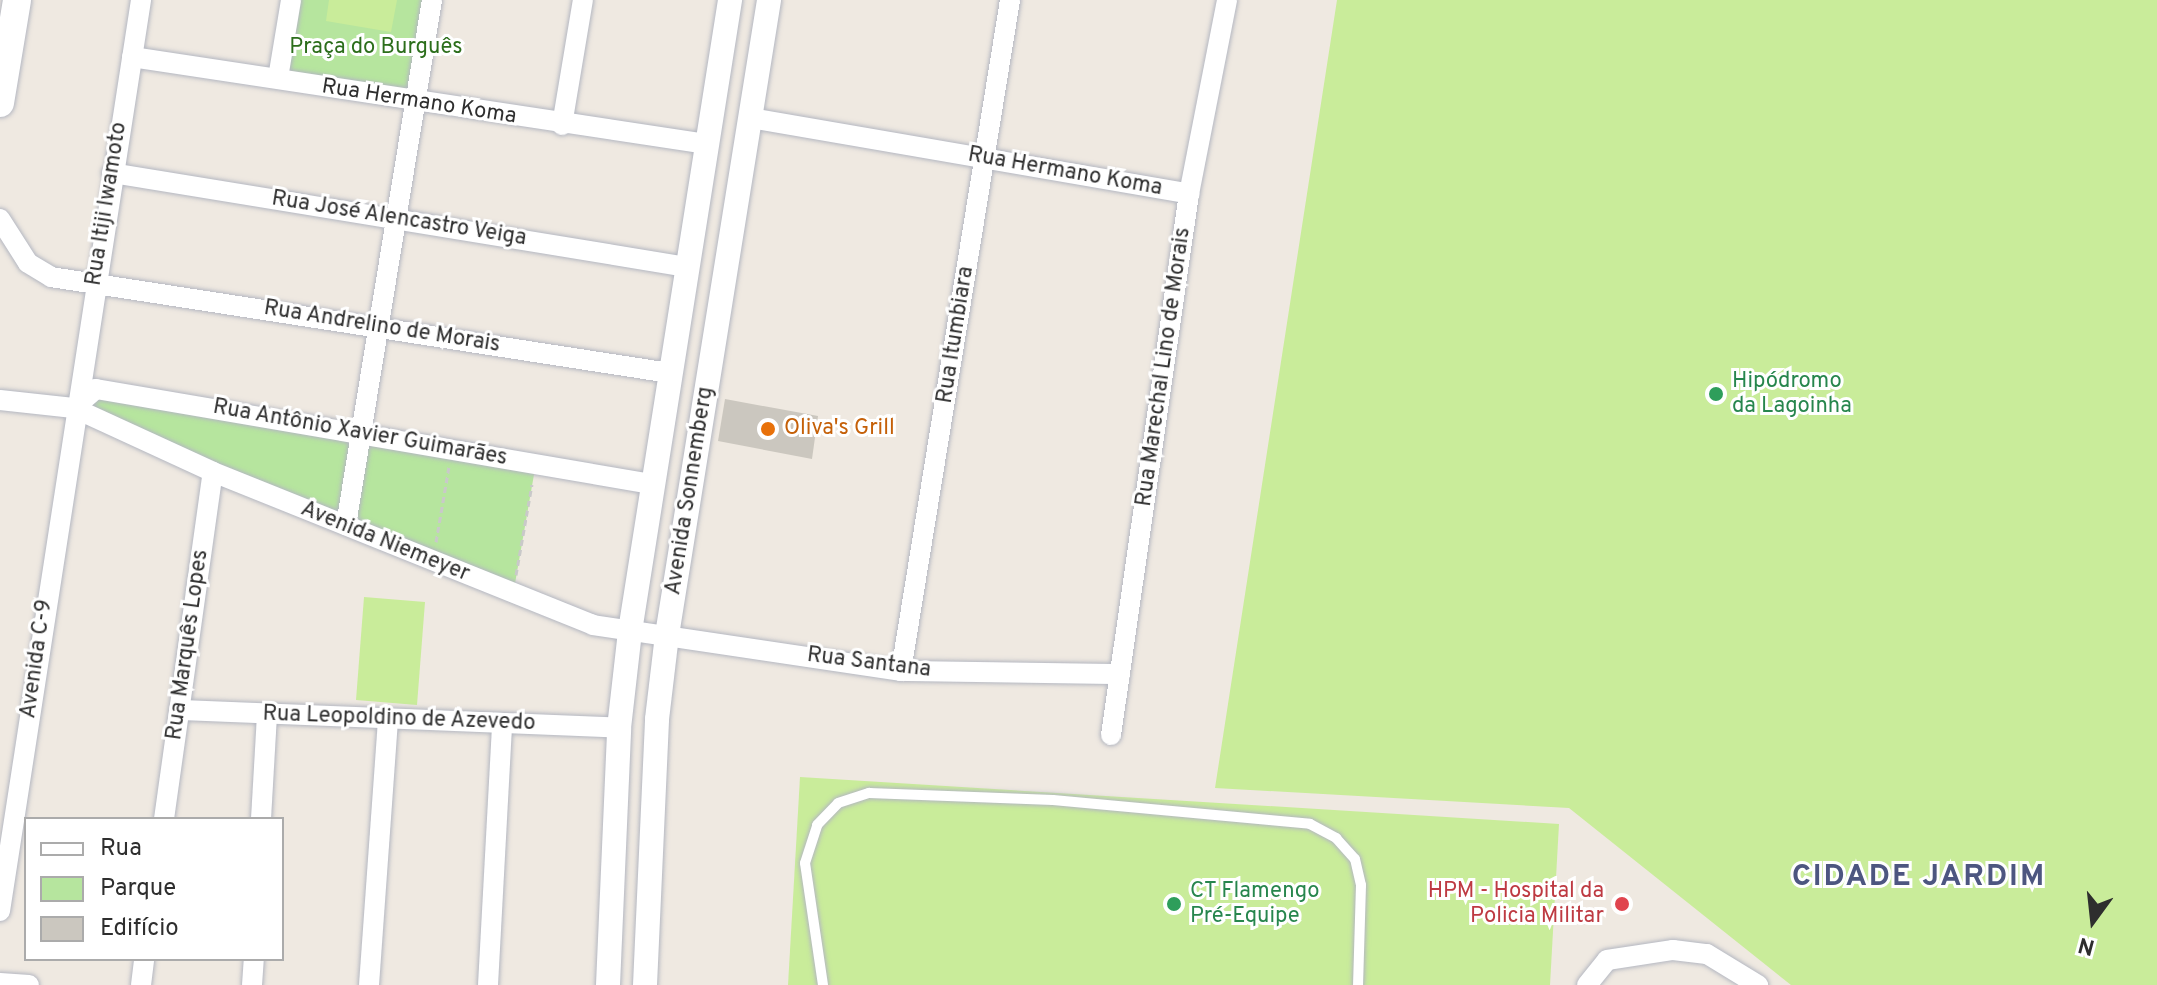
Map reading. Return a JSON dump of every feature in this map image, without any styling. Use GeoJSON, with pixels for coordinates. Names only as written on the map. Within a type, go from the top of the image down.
{"type":"FeatureCollection","features":[{"type":"Feature","properties":{"kind":"main road"},"geometry":{"type":"LineString","coordinates":[[0,103],[17,0]]}},
{"type":"Feature","properties":{"kind":"street","name":"Rua Itiji Iwamoto"},"geometry":{"type":"LineString","coordinates":[[74,408],[141,0]]}},
{"type":"Feature","properties":{"kind":"street"},"geometry":{"type":"LineString","coordinates":[[278,78],[291,0]]}},
{"type":"Feature","properties":{"kind":"street"},"geometry":{"type":"LineString","coordinates":[[346,525],[432,0]]}},
{"type":"Feature","properties":{"kind":"street"},"geometry":{"type":"LineString","coordinates":[[562,125],[583,0]]}},
{"type":"Feature","properties":{"kind":"street","name":"Avenida Sonnemberg"},"geometry":{"type":"LineString","coordinates":[[608,985],[619,728],[630,631],[730,0]]}},
{"type":"Feature","properties":{"kind":"street","name":"Avenida Sonnemberg"},"geometry":{"type":"LineString","coordinates":[[645,985],[657,719],[667,635],[769,0]]}},
{"type":"Feature","properties":{"kind":"street","name":"Rua Itumbiara"},"geometry":{"type":"LineString","coordinates":[[901,671],[1010,0]]}},
{"type":"Feature","properties":{"kind":"street","name":"Rua Marechal Lino de Morais"},"geometry":{"type":"LineString","coordinates":[[1111,735],[1189,194],[1227,0]]}},
{"type":"Feature","properties":{"kind":"street","name":"Rua Hermano Koma"},"geometry":{"type":"LineString","coordinates":[[132,57],[278,78],[415,103],[707,144]]}},
{"type":"Feature","properties":{"kind":"street","name":"Rua Hermano Koma"},"geometry":{"type":"LineString","coordinates":[[751,118],[1189,194]]}},
{"type":"Feature","properties":{"kind":"street","name":"Rua José Alencastro Veiga"},"geometry":{"type":"LineString","coordinates":[[112,173],[687,267]]}},
{"type":"Feature","properties":{"kind":"street","name":"Rua Andrelino de Morais"},"geometry":{"type":"LineString","coordinates":[[0,219],[28,263],[51,277],[670,373]]}},
{"type":"Feature","properties":{"kind":"street","name":"Rua Antônio Xavier Guimarães"},"geometry":{"type":"LineString","coordinates":[[74,408],[96,389],[652,484]]}},
{"type":"Feature","properties":{"kind":"street"},"geometry":{"type":"LineString","coordinates":[[0,400],[74,408]]}},
{"type":"Feature","properties":{"kind":"street","name":"Avenida Niemeyer"},"geometry":{"type":"LineString","coordinates":[[74,408],[108,427],[213,472],[513,595],[593,625],[667,635]]}},
{"type":"Feature","properties":{"kind":"street","name":"Avenida C-9"},"geometry":{"type":"LineString","coordinates":[[0,911],[74,408]]}},
{"type":"Feature","properties":{"kind":"street","name":"Rua Marquês Lopes"},"geometry":{"type":"LineString","coordinates":[[164,817],[213,472]]}},
{"type":"Feature","properties":{"kind":"street","name":"Rua Santana"},"geometry":{"type":"LineString","coordinates":[[667,635],[901,671],[1120,674]]}},
{"type":"Feature","properties":{"kind":"street","name":"Rua Leopoldino de Azevedo"},"geometry":{"type":"LineString","coordinates":[[179,710],[619,728]]}},
{"type":"Feature","properties":{"kind":"street"},"geometry":{"type":"LineString","coordinates":[[261,817],[267,714]]}},
{"type":"Feature","properties":{"kind":"street"},"geometry":{"type":"LineString","coordinates":[[369,985],[388,719]]}},
{"type":"Feature","properties":{"kind":"street"},"geometry":{"type":"LineString","coordinates":[[488,985],[502,723]]}},
{"type":"Feature","properties":{"kind":"street"},"geometry":{"type":"LineString","coordinates":[[1587,985],[1607,960],[1673,950],[1707,954],[1758,985]]}},
{"type":"Feature","properties":{"kind":"street"},"geometry":{"type":"LineString","coordinates":[[141,985],[144,961]]}},
{"type":"Feature","properties":{"kind":"street"},"geometry":{"type":"LineString","coordinates":[[252,985],[254,961]]}},
{"type":"Feature","properties":{"kind":"street"},"geometry":{"type":"LineString","coordinates":[[0,983],[29,985]]}},
{"type":"Feature","properties":{"kind":"lane"},"geometry":{"type":"LineString","coordinates":[[823,985],[805,863],[817,825],[838,803],[869,793],[1053,800],[1310,824],[1336,838],[1355,859],[1361,885],[1358,985]]}},
{"type":"Feature","properties":{"kind":"path"},"geometry":{"type":"LineString","coordinates":[[432,561],[452,448]]}},
{"type":"Feature","properties":{"kind":"path"},"geometry":{"type":"LineString","coordinates":[[513,595],[536,463]]}},
{"type":"Feature","properties":{"kind":"green space","name":"Praça do Burguês"},"geometry":{"type":"Polygon","coordinates":[[[291,0],[432,0],[415,103],[278,78],[291,0]]]}},
{"type":"Feature","properties":{"kind":"green space"},"geometry":{"type":"Polygon","coordinates":[[[329,0],[397,0],[391,32],[326,21],[329,0]]]}},
{"type":"Feature","properties":{"kind":"green space","name":"Hipódromo da Lagoinha"},"geometry":{"type":"Polygon","coordinates":[[[1337,0],[2157,0],[2157,985],[1791,985],[1569,808],[1215,788],[1337,0]]]}},
{"type":"Feature","properties":{"kind":"green space"},"geometry":{"type":"Polygon","coordinates":[[[96,389],[536,463],[513,595],[74,408],[96,389]]]}},
{"type":"Feature","properties":{"kind":"green space"},"geometry":{"type":"Polygon","coordinates":[[[364,597],[425,602],[417,705],[356,700],[364,597]]]}},
{"type":"Feature","properties":{"kind":"green space","name":"CT Flamengo Pré-Equipe"},"geometry":{"type":"Polygon","coordinates":[[[800,777],[1559,824],[1550,985],[788,985],[800,777]]]}},
{"type":"Feature","properties":{"kind":"building","name":"Oliva's Grill"},"geometry":{"type":"Polygon","coordinates":[[[725,399],[818,416],[812,459],[718,441],[725,399]]]}},
{"type":"Feature","properties":{"kind":"place","name":"Hipódromo da Lagoinha"},"geometry":{"type":"Point","coordinates":[1716,394]}},
{"type":"Feature","properties":{"kind":"place","name":"Oliva's Grill"},"geometry":{"type":"Point","coordinates":[768,429]}},
{"type":"Feature","properties":{"kind":"place","name":"CT Flamengo Pré-Equipe"},"geometry":{"type":"Point","coordinates":[1174,904]}},
{"type":"Feature","properties":{"kind":"place","name":"HPM - Hospital da Policia Militar"},"geometry":{"type":"Point","coordinates":[1622,904]}},
{"type":"Feature","properties":{"kind":"district","name":"CIDADE JARDIM"},"geometry":{"type":"Point","coordinates":[1919,878]}}]}
